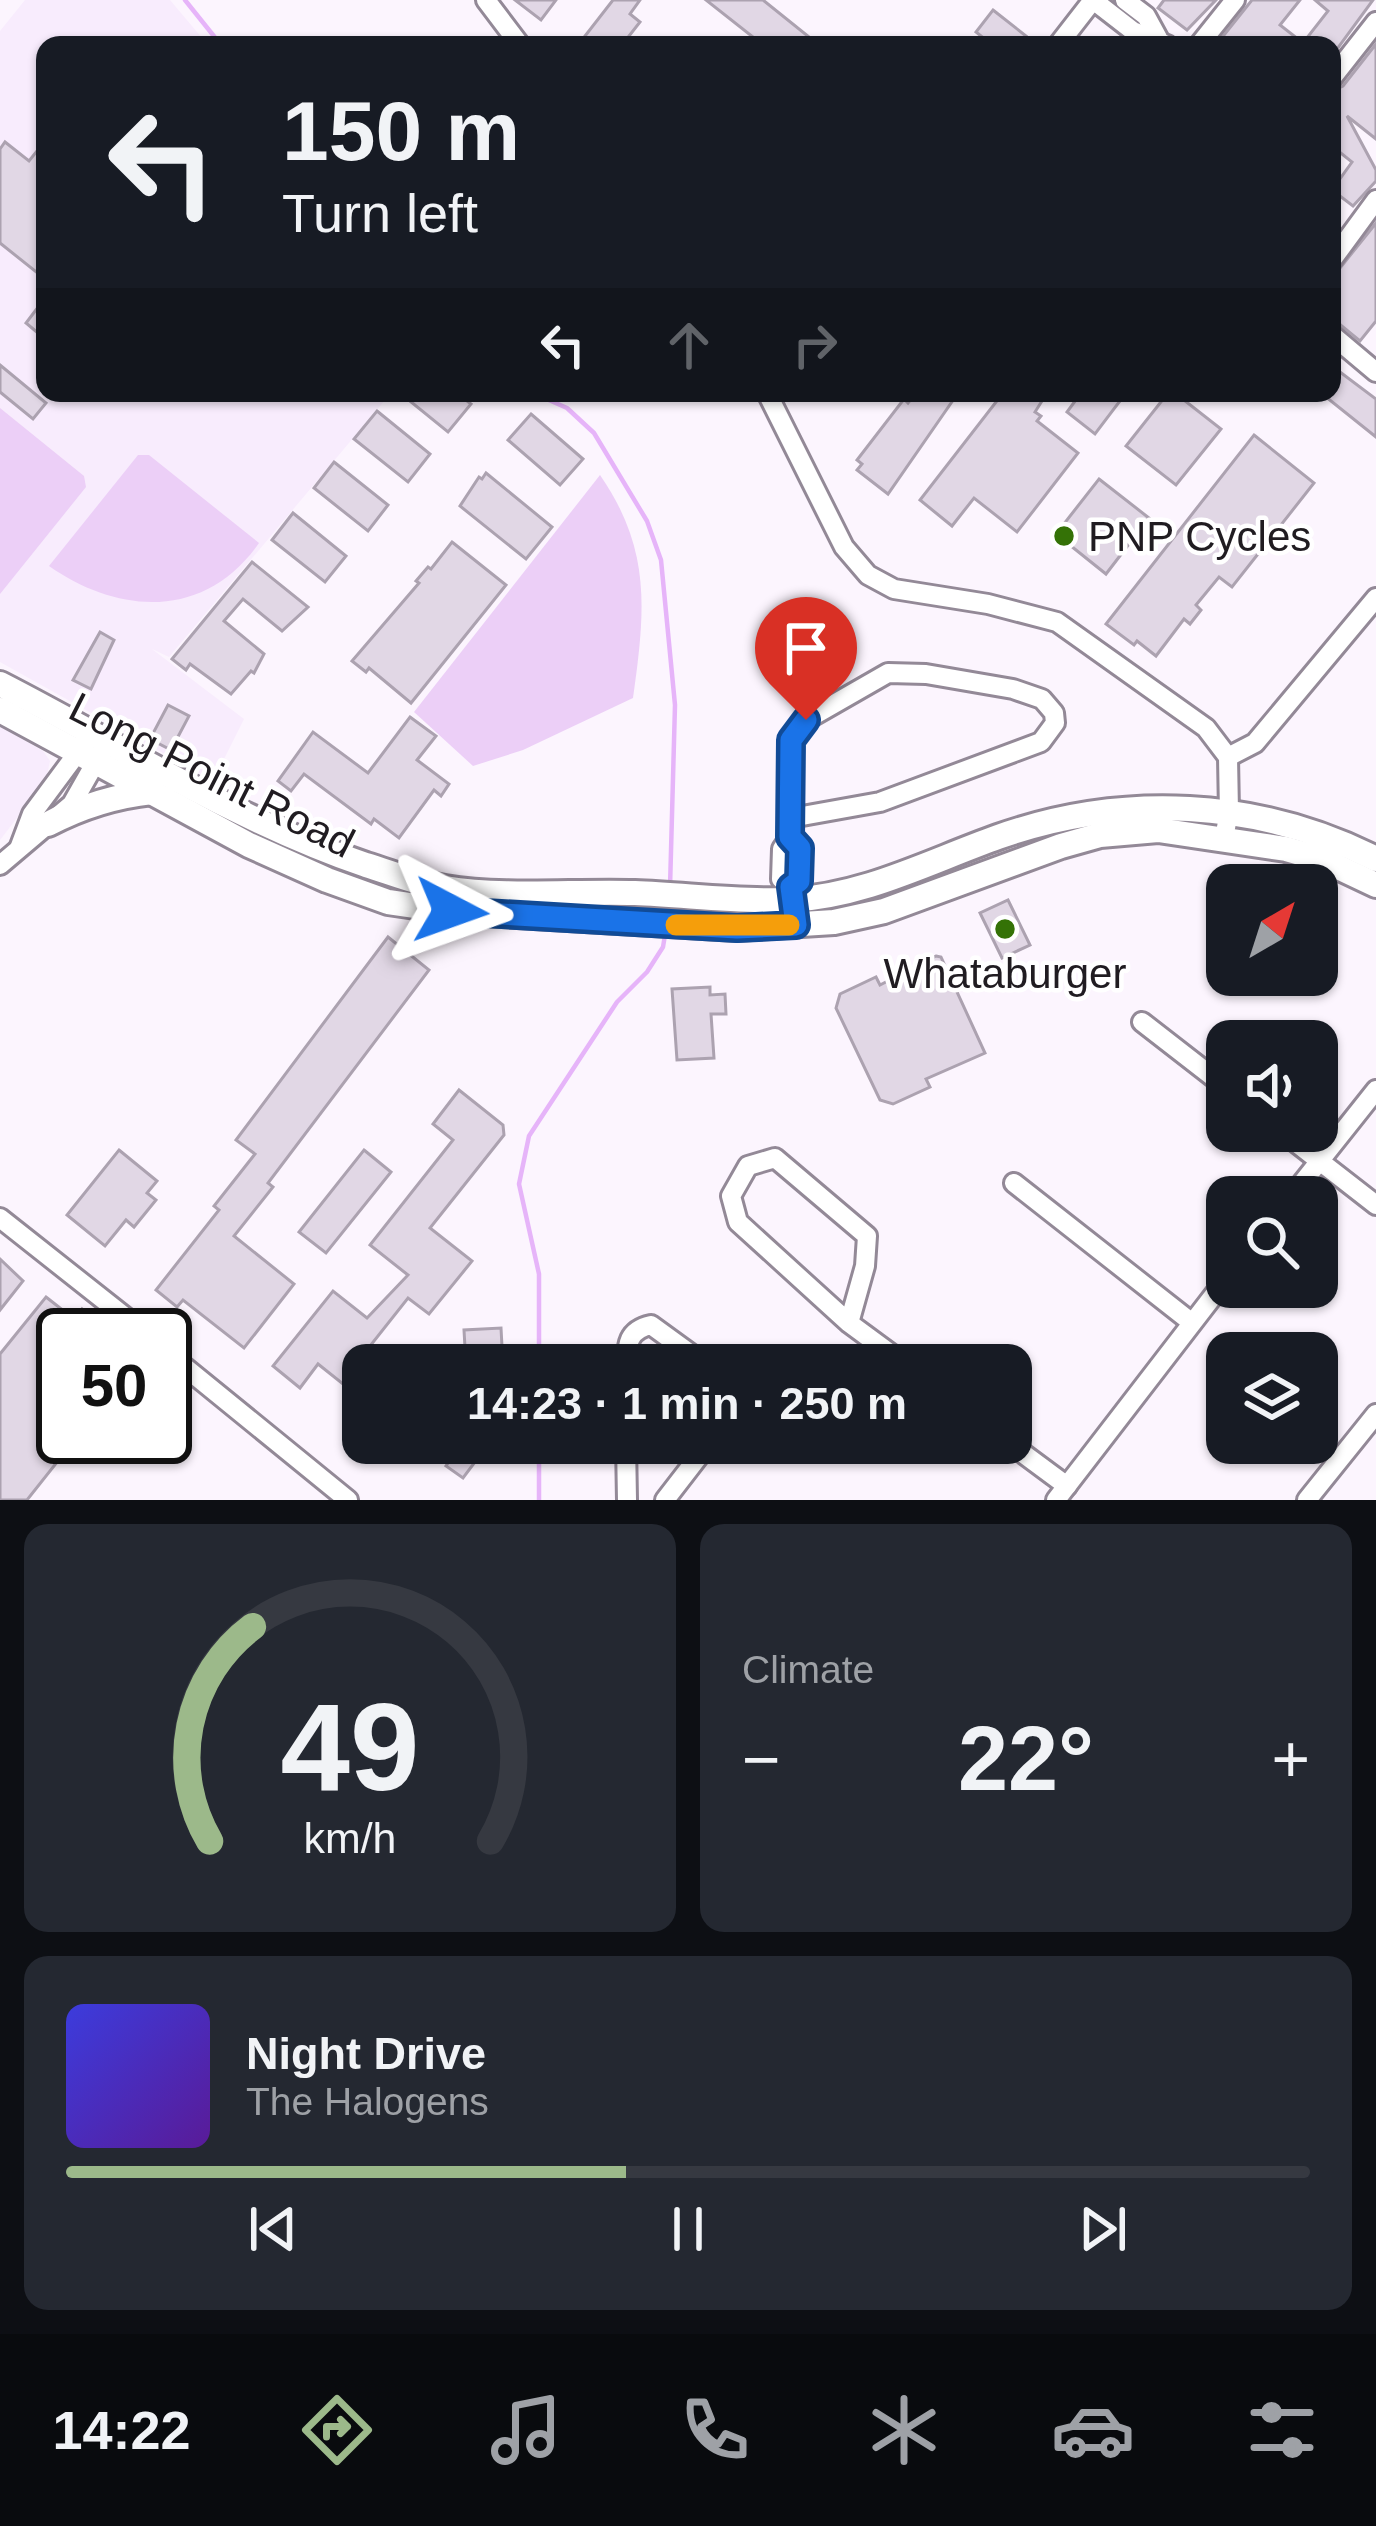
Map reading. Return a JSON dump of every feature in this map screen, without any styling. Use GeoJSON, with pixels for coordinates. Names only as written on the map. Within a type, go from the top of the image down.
{"type":"FeatureCollection","features":[{"type":"Feature","properties":{"kind":"main road","name":"Long Point Road"},"geometry":{"type":"LineString","coordinates":[[0,684],[152,793],[249,844],[388,902],[451,911],[704,926],[884,884],[1050,821],[1133,808],[1229,812],[1312,830],[1376,859]]}},
{"type":"Feature","properties":{"kind":"main road","name":"Long Point Road"},"geometry":{"type":"LineString","coordinates":[[0,710],[325,851],[444,888],[636,893],[792,904],[834,922],[884,911],[1100,836],[1158,830],[1224,838],[1321,859],[1376,885]]}},
{"type":"Feature","properties":{"kind":"main road"},"geometry":{"type":"LineString","coordinates":[[48,824],[116,796],[152,793]]}},
{"type":"Feature","properties":{"kind":"street"},"geometry":{"type":"LineString","coordinates":[[486,0],[513,36]]}},
{"type":"Feature","properties":{"kind":"street"},"geometry":{"type":"LineString","coordinates":[[1065,36],[1093,0],[1132,32],[1144,36]]}},
{"type":"Feature","properties":{"kind":"street"},"geometry":{"type":"LineString","coordinates":[[1125,0],[1146,16],[1159,36]]}},
{"type":"Feature","properties":{"kind":"street"},"geometry":{"type":"LineString","coordinates":[[1206,36],[1235,0]]}},
{"type":"Feature","properties":{"kind":"street"},"geometry":{"type":"LineString","coordinates":[[1341,67],[1376,22]]}},
{"type":"Feature","properties":{"kind":"street"},"geometry":{"type":"LineString","coordinates":[[1341,248],[1376,200]]}},
{"type":"Feature","properties":{"kind":"street"},"geometry":{"type":"LineString","coordinates":[[1341,340],[1372,359]]}},
{"type":"Feature","properties":{"kind":"street"},"geometry":{"type":"LineString","coordinates":[[774,402],[844,547],[868,575],[894,589],[988,604],[1057,622],[1206,728],[1228,757],[1229,812],[1224,838]]}},
{"type":"Feature","properties":{"kind":"street"},"geometry":{"type":"LineString","coordinates":[[1228,757],[1255,743],[1376,598]]}},
{"type":"Feature","properties":{"kind":"street"},"geometry":{"type":"LineString","coordinates":[[790,828],[880,802],[1041,742],[1055,723],[1054,713],[1042,699],[1013,689],[926,674],[888,673],[806,720],[791,740],[790,828],[782,849],[781,879],[792,904]]}},
{"type":"Feature","properties":{"kind":"street"},"geometry":{"type":"LineString","coordinates":[[0,866],[72,804],[86,784],[93,747]]}},
{"type":"Feature","properties":{"kind":"street"},"geometry":{"type":"LineString","coordinates":[[20,846],[32,814],[93,747]]}},
{"type":"Feature","properties":{"kind":"street"},"geometry":{"type":"LineString","coordinates":[[1142,1022],[1206,1072]]}},
{"type":"Feature","properties":{"kind":"street"},"geometry":{"type":"LineString","coordinates":[[1308,1176],[1376,1090]]}},
{"type":"Feature","properties":{"kind":"street"},"geometry":{"type":"LineString","coordinates":[[1308,1152],[1376,1205]]}},
{"type":"Feature","properties":{"kind":"street"},"geometry":{"type":"LineString","coordinates":[[849,1323],[868,1236],[775,1158],[748,1166],[731,1196],[738,1222],[849,1323],[878,1344]]}},
{"type":"Feature","properties":{"kind":"street"},"geometry":{"type":"LineString","coordinates":[[1014,1183],[1191,1322]]}},
{"type":"Feature","properties":{"kind":"street"},"geometry":{"type":"LineString","coordinates":[[0,1218],[114,1308]]}},
{"type":"Feature","properties":{"kind":"street"},"geometry":{"type":"LineString","coordinates":[[1031,1464],[1061,1493],[1206,1304]]}},
{"type":"Feature","properties":{"kind":"street"},"geometry":{"type":"LineString","coordinates":[[628,1344],[641,1327],[651,1325],[677,1344]]}},
{"type":"Feature","properties":{"kind":"street"},"geometry":{"type":"LineString","coordinates":[[192,1373],[348,1500]]}},
{"type":"Feature","properties":{"kind":"street"},"geometry":{"type":"LineString","coordinates":[[1307,1500],[1376,1414]]}},
{"type":"Feature","properties":{"kind":"street"},"geometry":{"type":"LineString","coordinates":[[626,1464],[627,1500]]}},
{"type":"Feature","properties":{"kind":"street"},"geometry":{"type":"LineString","coordinates":[[665,1500],[693,1464]]}},
{"type":"Feature","properties":{"kind":"shaded area"},"geometry":{"type":"Polygon","coordinates":[[[25,0],[170,0],[200,36],[36,36],[36,402],[383,402],[169,657],[152,649],[244,719],[213,781],[0,662],[0,31],[25,0]]]}},
{"type":"Feature","properties":{"kind":"shaded area"},"geometry":{"type":"Polygon","coordinates":[[[0,408],[84,476],[86,487],[0,594],[0,408]]]}},
{"type":"Feature","properties":{"kind":"shaded area"},"geometry":{"type":"Polygon","coordinates":[[[138,455],[149,455],[259,543],[213,586],[160,602],[132,601],[104,594],[49,566],[138,455]]]}},
{"type":"Feature","properties":{"kind":"shaded area"},"geometry":{"type":"Polygon","coordinates":[[[600,475],[629,529],[640,582],[642,609],[633,698],[523,750],[473,766],[414,712],[600,475]]]}},
{"type":"Feature","properties":{"kind":"shaded area"},"geometry":{"type":"Polygon","coordinates":[[[0,726],[43,751],[50,761],[46,780],[0,840],[0,726]]]}},
{"type":"Feature","properties":{"kind":"building"},"geometry":{"type":"Polygon","coordinates":[[[515,0],[556,0],[541,20],[515,0]]]}},
{"type":"Feature","properties":{"kind":"building"},"geometry":{"type":"Polygon","coordinates":[[[613,0],[640,0],[630,14],[640,22],[629,36],[585,36],[613,0]]]}},
{"type":"Feature","properties":{"kind":"building"},"geometry":{"type":"Polygon","coordinates":[[[706,0],[763,0],[808,36],[752,36],[706,0]]]}},
{"type":"Feature","properties":{"kind":"building"},"geometry":{"type":"Polygon","coordinates":[[[1164,0],[1216,0],[1187,30],[1158,8],[1164,0]]]}},
{"type":"Feature","properties":{"kind":"building"},"geometry":{"type":"Polygon","coordinates":[[[1252,0],[1300,0],[1280,25],[1294,36],[1223,36],[1252,0]]]}},
{"type":"Feature","properties":{"kind":"building"},"geometry":{"type":"Polygon","coordinates":[[[1315,0],[1373,0],[1341,44],[1341,36],[1308,36],[1328,11],[1315,0]]]}},
{"type":"Feature","properties":{"kind":"building"},"geometry":{"type":"Polygon","coordinates":[[[993,10],[1026,36],[981,36],[976,32],[993,10]]]}},
{"type":"Feature","properties":{"kind":"building"},"geometry":{"type":"Polygon","coordinates":[[[1376,44],[1376,139],[1347,116],[1376,170],[1376,181],[1353,206],[1341,197],[1341,177],[1352,162],[1341,153],[1343,86],[1376,44]]]}},
{"type":"Feature","properties":{"kind":"building"},"geometry":{"type":"Polygon","coordinates":[[[5,142],[29,161],[36,152],[36,272],[0,243],[0,149],[5,142]]]}},
{"type":"Feature","properties":{"kind":"building"},"geometry":{"type":"Polygon","coordinates":[[[1376,223],[1376,321],[1360,341],[1341,325],[1341,267],[1376,223]]]}},
{"type":"Feature","properties":{"kind":"building"},"geometry":{"type":"Polygon","coordinates":[[[36,310],[36,331],[26,323],[36,310]]]}},
{"type":"Feature","properties":{"kind":"building"},"geometry":{"type":"Polygon","coordinates":[[[0,365],[36,395],[36,402],[46,403],[33,419],[0,392],[0,365]]]}},
{"type":"Feature","properties":{"kind":"building"},"geometry":{"type":"Polygon","coordinates":[[[1341,373],[1376,399],[1376,437],[1332,402],[1341,402],[1341,373]]]}},
{"type":"Feature","properties":{"kind":"building"},"geometry":{"type":"Polygon","coordinates":[[[411,402],[471,404],[448,432],[411,402]]]}},
{"type":"Feature","properties":{"kind":"building"},"geometry":{"type":"Polygon","coordinates":[[[902,402],[952,402],[888,494],[857,470],[862,464],[857,460],[902,402]]]}},
{"type":"Feature","properties":{"kind":"building"},"geometry":{"type":"Polygon","coordinates":[[[996,402],[1041,402],[1035,412],[1041,416],[1037,421],[1078,453],[1017,532],[974,498],[952,526],[920,500],[996,402]]]}},
{"type":"Feature","properties":{"kind":"building"},"geometry":{"type":"Polygon","coordinates":[[[1074,402],[1119,402],[1095,434],[1067,412],[1074,402]]]}},
{"type":"Feature","properties":{"kind":"building"},"geometry":{"type":"Polygon","coordinates":[[[1161,402],[1186,402],[1221,429],[1176,485],[1126,446],[1161,402]]]}},
{"type":"Feature","properties":{"kind":"building"},"geometry":{"type":"Polygon","coordinates":[[[377,411],[430,454],[408,482],[354,439],[377,411]]]}},
{"type":"Feature","properties":{"kind":"building"},"geometry":{"type":"Polygon","coordinates":[[[531,414],[583,459],[560,485],[508,440],[531,414]]]}},
{"type":"Feature","properties":{"kind":"building"},"geometry":{"type":"Polygon","coordinates":[[[1254,435],[1314,483],[1232,587],[1219,577],[1196,605],[1201,610],[1190,624],[1184,619],[1156,656],[1137,641],[1134,645],[1106,624],[1254,435]]]}},
{"type":"Feature","properties":{"kind":"building"},"geometry":{"type":"Polygon","coordinates":[[[334,462],[388,505],[368,531],[314,488],[334,462]]]}},
{"type":"Feature","properties":{"kind":"building"},"geometry":{"type":"Polygon","coordinates":[[[486,473],[552,527],[526,559],[460,506],[486,473]]]}},
{"type":"Feature","properties":{"kind":"building"},"geometry":{"type":"Polygon","coordinates":[[[1099,479],[1149,518],[1106,574],[1056,534],[1099,479]]]}},
{"type":"Feature","properties":{"kind":"building"},"geometry":{"type":"Polygon","coordinates":[[[293,513],[346,556],[325,582],[272,540],[293,513]]]}},
{"type":"Feature","properties":{"kind":"building"},"geometry":{"type":"Polygon","coordinates":[[[452,542],[506,585],[411,703],[369,668],[366,672],[352,661],[452,542]]]}},
{"type":"Feature","properties":{"kind":"building"},"geometry":{"type":"Polygon","coordinates":[[[252,562],[308,607],[282,631],[243,599],[224,621],[264,654],[254,673],[231,694],[190,664],[186,670],[172,659],[252,562]]]}},
{"type":"Feature","properties":{"kind":"building"},"geometry":{"type":"Polygon","coordinates":[[[100,632],[114,640],[91,689],[73,680],[100,632]]]}},
{"type":"Feature","properties":{"kind":"building"},"geometry":{"type":"Polygon","coordinates":[[[168,705],[189,716],[171,750],[150,739],[168,705]]]}},
{"type":"Feature","properties":{"kind":"building"},"geometry":{"type":"Polygon","coordinates":[[[410,717],[436,736],[417,760],[449,784],[441,796],[434,790],[399,838],[374,819],[371,824],[304,774],[291,791],[278,781],[313,732],[368,773],[410,717]]]}},
{"type":"Feature","properties":{"kind":"building","name":"Whataburger"},"geometry":{"type":"Polygon","coordinates":[[[1008,900],[1030,945],[1002,958],[980,913],[1008,900]]]}},
{"type":"Feature","properties":{"kind":"building"},"geometry":{"type":"Polygon","coordinates":[[[388,937],[429,970],[268,1183],[273,1187],[234,1236],[294,1284],[244,1348],[183,1300],[177,1307],[156,1290],[219,1210],[214,1206],[255,1154],[236,1140],[388,937]]]}},
{"type":"Feature","properties":{"kind":"building"},"geometry":{"type":"Polygon","coordinates":[[[941,957],[985,1053],[926,1079],[930,1087],[893,1104],[880,1100],[836,1008],[840,994],[876,977],[880,985],[941,957]]]}},
{"type":"Feature","properties":{"kind":"building"},"geometry":{"type":"Polygon","coordinates":[[[710,987],[710,995],[725,994],[726,1014],[711,1014],[714,1058],[677,1060],[672,989],[710,987]]]}},
{"type":"Feature","properties":{"kind":"building"},"geometry":{"type":"Polygon","coordinates":[[[459,1090],[503,1125],[504,1135],[430,1228],[472,1261],[429,1314],[408,1298],[372,1344],[342,1344],[342,1383],[318,1364],[300,1388],[273,1366],[333,1291],[367,1318],[408,1275],[370,1245],[453,1140],[433,1124],[459,1090]]]}},
{"type":"Feature","properties":{"kind":"building"},"geometry":{"type":"Polygon","coordinates":[[[119,1150],[157,1181],[147,1193],[156,1200],[134,1227],[126,1220],[105,1246],[67,1215],[119,1150]]]}},
{"type":"Feature","properties":{"kind":"building"},"geometry":{"type":"Polygon","coordinates":[[[364,1150],[391,1172],[326,1253],[299,1232],[364,1150]]]}},
{"type":"Feature","properties":{"kind":"building"},"geometry":{"type":"Polygon","coordinates":[[[0,1259],[23,1281],[0,1310],[0,1259]]]}},
{"type":"Feature","properties":{"kind":"building"},"geometry":{"type":"Polygon","coordinates":[[[46,1297],[60,1308],[37,1308],[46,1297]]]}},
{"type":"Feature","properties":{"kind":"building"},"geometry":{"type":"Polygon","coordinates":[[[36,1309],[36,1464],[56,1464],[27,1500],[0,1500],[0,1354],[36,1309]]]}},
{"type":"Feature","properties":{"kind":"building"},"geometry":{"type":"Polygon","coordinates":[[[501,1328],[502,1344],[465,1344],[464,1330],[501,1328]]]}},
{"type":"Feature","properties":{"kind":"building"},"geometry":{"type":"Polygon","coordinates":[[[447,1464],[474,1464],[463,1478],[447,1464]]]}},
{"type":"Feature","properties":{"kind":"waterway"},"geometry":{"type":"LineString","coordinates":[[185,0],[214,36]]}},
{"type":"Feature","properties":{"kind":"waterway"},"geometry":{"type":"LineString","coordinates":[[553,402],[594,433],[647,521],[661,560],[675,705],[670,888]]}},
{"type":"Feature","properties":{"kind":"waterway"},"geometry":{"type":"LineString","coordinates":[[539,1344],[539,1274],[519,1184],[529,1136],[617,1002],[647,972],[665,935]]}},
{"type":"Feature","properties":{"kind":"waterway"},"geometry":{"type":"LineString","coordinates":[[539,1464],[539,1500]]}},
{"type":"Feature","properties":{"kind":"slow traffic"},"geometry":{"type":"LineString","coordinates":[[676,925],[789,925]]}},
{"type":"Feature","properties":{"kind":"place","name":"PNP Cycles"},"geometry":{"type":"Point","coordinates":[1064,536]}},
{"type":"Feature","properties":{"kind":"place","name":"Whataburger"},"geometry":{"type":"Point","coordinates":[1005,929]}},
{"type":"Feature","properties":{"kind":"route"},"geometry":{"type":"LineString","coordinates":[[451,911],[737,928],[796,925],[790,899],[791,887],[799,881],[800,848],[790,837],[791,740],[806,720]]}}]}
